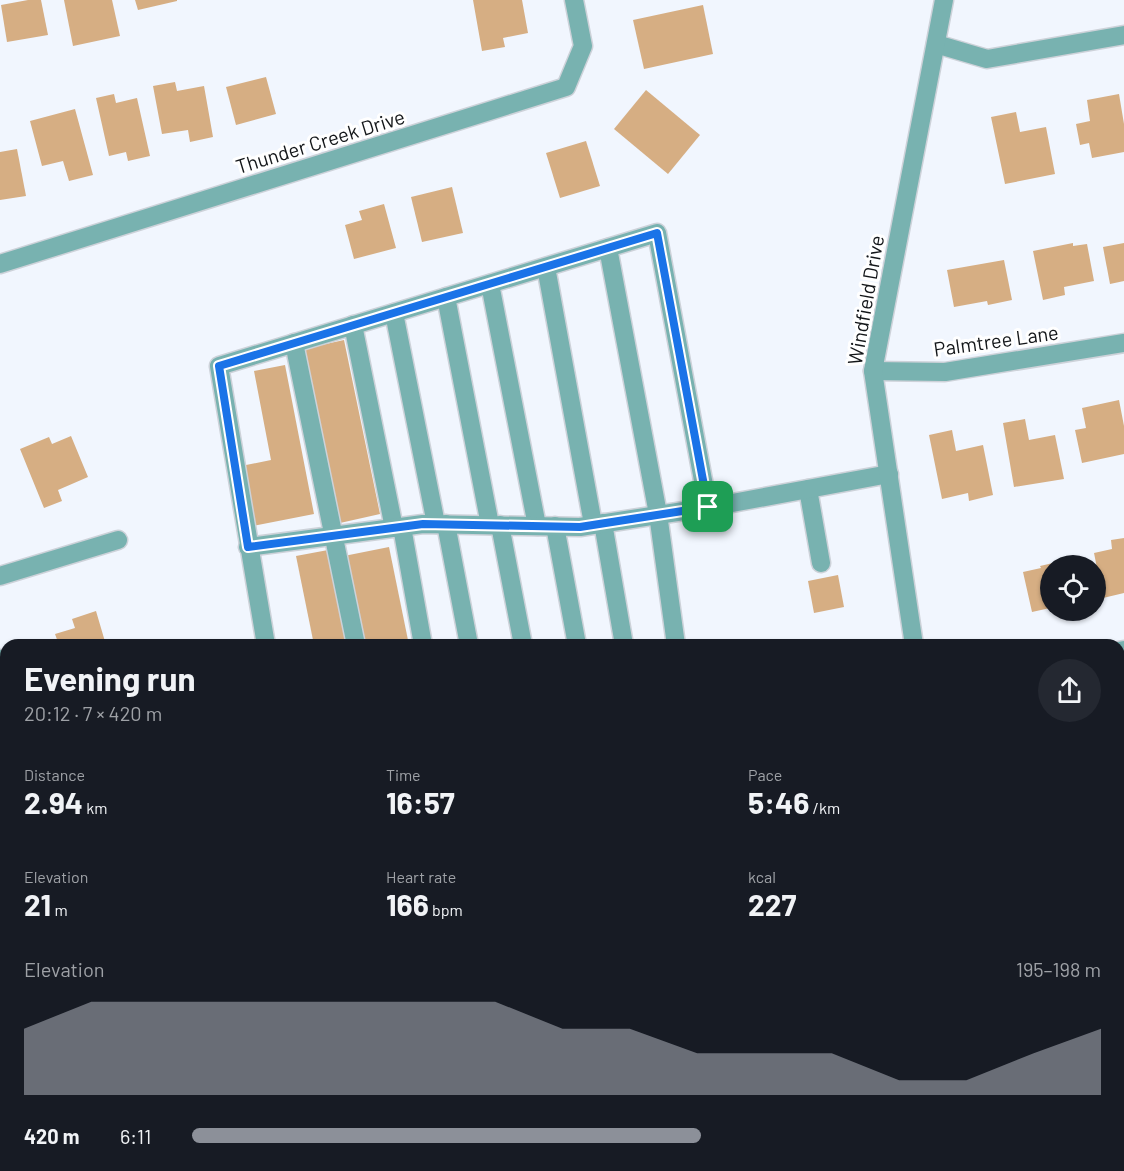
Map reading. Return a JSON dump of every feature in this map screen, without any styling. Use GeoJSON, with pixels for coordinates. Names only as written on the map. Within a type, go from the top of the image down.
{"type":"FeatureCollection","features":[{"type":"Feature","properties":{"kind":"street","name":"Thunder Creek Drive"},"geometry":{"type":"LineString","coordinates":[[0,264],[566,87],[583,46],[574,0]]}},
{"type":"Feature","properties":{"kind":"street","name":"Windfield Drive"},"geometry":{"type":"LineString","coordinates":[[913,639],[873,371],[944,0]]}},
{"type":"Feature","properties":{"kind":"street"},"geometry":{"type":"LineString","coordinates":[[936,44],[987,59],[1124,36]]}},
{"type":"Feature","properties":{"kind":"street"},"geometry":{"type":"LineString","coordinates":[[265,639],[219,366],[657,233],[708,507]]}},
{"type":"Feature","properties":{"kind":"street"},"geometry":{"type":"LineString","coordinates":[[608,248],[658,514],[675,639]]}},
{"type":"Feature","properties":{"kind":"street"},"geometry":{"type":"LineString","coordinates":[[546,267],[623,639]]}},
{"type":"Feature","properties":{"kind":"street"},"geometry":{"type":"LineString","coordinates":[[490,284],[546,526],[575,639]]}},
{"type":"Feature","properties":{"kind":"street"},"geometry":{"type":"LineString","coordinates":[[446,297],[522,639]]}},
{"type":"Feature","properties":{"kind":"street"},"geometry":{"type":"LineString","coordinates":[[394,313],[468,639]]}},
{"type":"Feature","properties":{"kind":"street"},"geometry":{"type":"LineString","coordinates":[[353,325],[422,639]]}},
{"type":"Feature","properties":{"kind":"street"},"geometry":{"type":"LineString","coordinates":[[294,343],[355,639]]}},
{"type":"Feature","properties":{"kind":"street","name":"Palmtree Lane"},"geometry":{"type":"LineString","coordinates":[[873,371],[945,372],[1124,343]]}},
{"type":"Feature","properties":{"kind":"street"},"geometry":{"type":"LineString","coordinates":[[248,547],[398,527],[441,524],[580,527],[708,507],[889,474]]}},
{"type":"Feature","properties":{"kind":"street"},"geometry":{"type":"LineString","coordinates":[[808,489],[821,563]]}},
{"type":"Feature","properties":{"kind":"street"},"geometry":{"type":"LineString","coordinates":[[0,576],[118,540]]}},
{"type":"Feature","properties":{"kind":"building"},"geometry":{"type":"Polygon","coordinates":[[[41,0],[48,35],[7,42],[1,5],[41,0]]]}},
{"type":"Feature","properties":{"kind":"building"},"geometry":{"type":"Polygon","coordinates":[[[64,0],[112,0],[120,36],[73,46],[64,0]]]}},
{"type":"Feature","properties":{"kind":"building"},"geometry":{"type":"Polygon","coordinates":[[[135,0],[177,0],[177,1],[138,10],[135,0]]]}},
{"type":"Feature","properties":{"kind":"building"},"geometry":{"type":"Polygon","coordinates":[[[473,0],[522,0],[528,33],[503,38],[505,47],[482,51],[473,0]]]}},
{"type":"Feature","properties":{"kind":"building"},"geometry":{"type":"Polygon","coordinates":[[[703,5],[713,54],[644,69],[633,20],[703,5]]]}},
{"type":"Feature","properties":{"kind":"building"},"geometry":{"type":"Polygon","coordinates":[[[266,77],[276,114],[236,125],[226,87],[266,77]]]}},
{"type":"Feature","properties":{"kind":"building"},"geometry":{"type":"Polygon","coordinates":[[[175,82],[177,91],[204,86],[213,137],[190,142],[188,130],[162,134],[153,86],[175,82]]]}},
{"type":"Feature","properties":{"kind":"building"},"geometry":{"type":"Polygon","coordinates":[[[646,90],[700,135],[668,174],[614,129],[646,90]]]}},
{"type":"Feature","properties":{"kind":"building"},"geometry":{"type":"Polygon","coordinates":[[[114,94],[116,103],[137,98],[150,156],[128,161],[126,152],[109,156],[96,98],[114,94]]]}},
{"type":"Feature","properties":{"kind":"building"},"geometry":{"type":"Polygon","coordinates":[[[1119,94],[1124,124],[1124,152],[1092,158],[1089,143],[1080,145],[1076,124],[1090,121],[1087,100],[1119,94]]]}},
{"type":"Feature","properties":{"kind":"building"},"geometry":{"type":"Polygon","coordinates":[[[75,109],[93,175],[69,181],[63,161],[42,166],[30,121],[75,109]]]}},
{"type":"Feature","properties":{"kind":"building"},"geometry":{"type":"Polygon","coordinates":[[[1016,112],[1020,132],[1046,127],[1055,174],[1005,184],[991,117],[1016,112]]]}},
{"type":"Feature","properties":{"kind":"building"},"geometry":{"type":"Polygon","coordinates":[[[586,141],[600,186],[560,198],[546,153],[586,141]]]}},
{"type":"Feature","properties":{"kind":"building"},"geometry":{"type":"Polygon","coordinates":[[[17,149],[26,196],[0,200],[0,152],[17,149]]]}},
{"type":"Feature","properties":{"kind":"building"},"geometry":{"type":"Polygon","coordinates":[[[452,187],[463,233],[422,242],[411,197],[452,187]]]}},
{"type":"Feature","properties":{"kind":"building"},"geometry":{"type":"Polygon","coordinates":[[[384,204],[396,248],[354,259],[345,225],[362,220],[359,211],[384,204]]]}},
{"type":"Feature","properties":{"kind":"building"},"geometry":{"type":"Polygon","coordinates":[[[1073,243],[1073,246],[1087,244],[1094,281],[1064,287],[1065,295],[1043,300],[1033,251],[1073,243]]]}},
{"type":"Feature","properties":{"kind":"building"},"geometry":{"type":"Polygon","coordinates":[[[1124,243],[1124,281],[1110,284],[1103,247],[1124,243]]]}},
{"type":"Feature","properties":{"kind":"building"},"geometry":{"type":"Polygon","coordinates":[[[1004,260],[1012,300],[988,305],[987,301],[954,307],[947,270],[1004,260]]]}},
{"type":"Feature","properties":{"kind":"building"},"geometry":{"type":"Polygon","coordinates":[[[344,340],[380,514],[340,523],[303,349],[344,340]]]}},
{"type":"Feature","properties":{"kind":"building"},"geometry":{"type":"Polygon","coordinates":[[[285,365],[314,514],[253,526],[241,466],[271,460],[254,371],[285,365]]]}},
{"type":"Feature","properties":{"kind":"building"},"geometry":{"type":"Polygon","coordinates":[[[1119,400],[1124,426],[1124,454],[1082,463],[1075,430],[1086,428],[1082,408],[1119,400]]]}},
{"type":"Feature","properties":{"kind":"building"},"geometry":{"type":"Polygon","coordinates":[[[1025,419],[1029,440],[1055,435],[1064,479],[1014,487],[1003,423],[1025,419]]]}},
{"type":"Feature","properties":{"kind":"building"},"geometry":{"type":"Polygon","coordinates":[[[952,430],[956,451],[983,445],[993,495],[969,501],[968,493],[942,499],[929,435],[952,430]]]}},
{"type":"Feature","properties":{"kind":"building"},"geometry":{"type":"Polygon","coordinates":[[[71,436],[88,477],[58,490],[62,501],[44,508],[20,449],[49,437],[52,444],[71,436]]]}},
{"type":"Feature","properties":{"kind":"building"},"geometry":{"type":"Polygon","coordinates":[[[1124,538],[1124,593],[1106,597],[1106,555],[1094,555],[1094,553],[1112,549],[1111,540],[1124,538]]]}},
{"type":"Feature","properties":{"kind":"building"},"geometry":{"type":"Polygon","coordinates":[[[389,547],[408,639],[361,639],[344,556],[389,547]]]}},
{"type":"Feature","properties":{"kind":"building"},"geometry":{"type":"Polygon","coordinates":[[[328,550],[347,639],[313,639],[296,556],[328,550]]]}},
{"type":"Feature","properties":{"kind":"building"},"geometry":{"type":"Polygon","coordinates":[[[1040,568],[1040,610],[1032,612],[1023,572],[1040,568]]]}},
{"type":"Feature","properties":{"kind":"building"},"geometry":{"type":"Polygon","coordinates":[[[838,575],[844,607],[814,613],[808,581],[838,575]]]}},
{"type":"Feature","properties":{"kind":"building"},"geometry":{"type":"Polygon","coordinates":[[[96,611],[104,639],[57,639],[55,634],[75,628],[72,619],[96,611]]]}},
{"type":"Feature","properties":{"kind":"route"},"geometry":{"type":"LineString","coordinates":[[657,233],[708,507],[580,527],[423,524],[248,547],[219,366],[657,233]]}}]}
